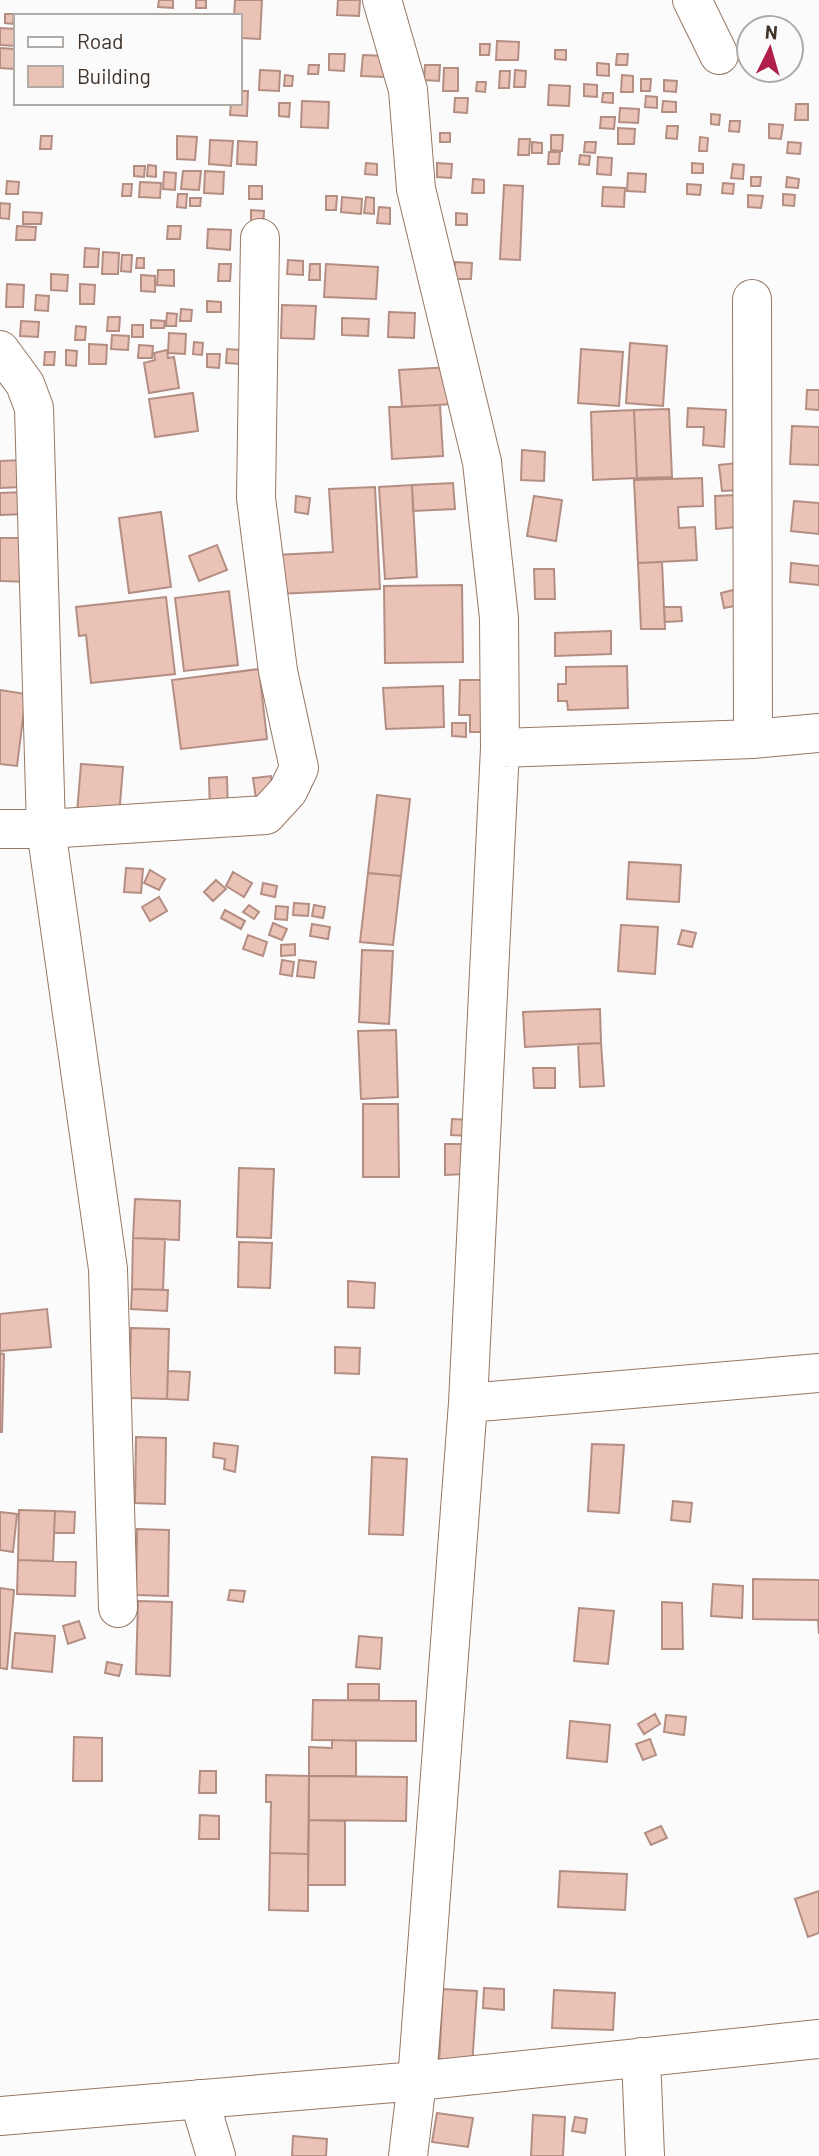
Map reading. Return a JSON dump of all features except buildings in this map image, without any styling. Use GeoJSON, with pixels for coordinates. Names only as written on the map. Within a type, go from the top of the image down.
{"type":"FeatureCollection","features":[{"type":"Feature","properties":{"kind":"street"},"geometry":{"type":"LineString","coordinates":[[382,0],[408,90],[416,189],[482,462],[499,618],[500,748],[468,1404],[417,2081],[408,2156]]}},
{"type":"Feature","properties":{"kind":"street"},"geometry":{"type":"LineString","coordinates":[[692,0],[719,55]]}},
{"type":"Feature","properties":{"kind":"street"},"geometry":{"type":"LineString","coordinates":[[0,830],[46,830],[266,815],[288,790],[299,768],[278,671],[256,498],[260,238]]}},
{"type":"Feature","properties":{"kind":"street"},"geometry":{"type":"LineString","coordinates":[[752,299],[753,739]]}},
{"type":"Feature","properties":{"kind":"street"},"geometry":{"type":"LineString","coordinates":[[0,350],[26,384],[34,408],[46,830],[108,1269],[118,1608]]}},
{"type":"Feature","properties":{"kind":"street"},"geometry":{"type":"LineString","coordinates":[[500,748],[753,739],[819,733]]}},
{"type":"Feature","properties":{"kind":"street"},"geometry":{"type":"LineString","coordinates":[[468,1404],[819,1373]]}},
{"type":"Feature","properties":{"kind":"street"},"geometry":{"type":"LineString","coordinates":[[0,2116],[417,2081],[819,2039]]}},
{"type":"Feature","properties":{"kind":"street"},"geometry":{"type":"LineString","coordinates":[[641,2057],[645,2156]]}},
{"type":"Feature","properties":{"kind":"street"},"geometry":{"type":"LineString","coordinates":[[199,2099],[216,2156]]}}]}
